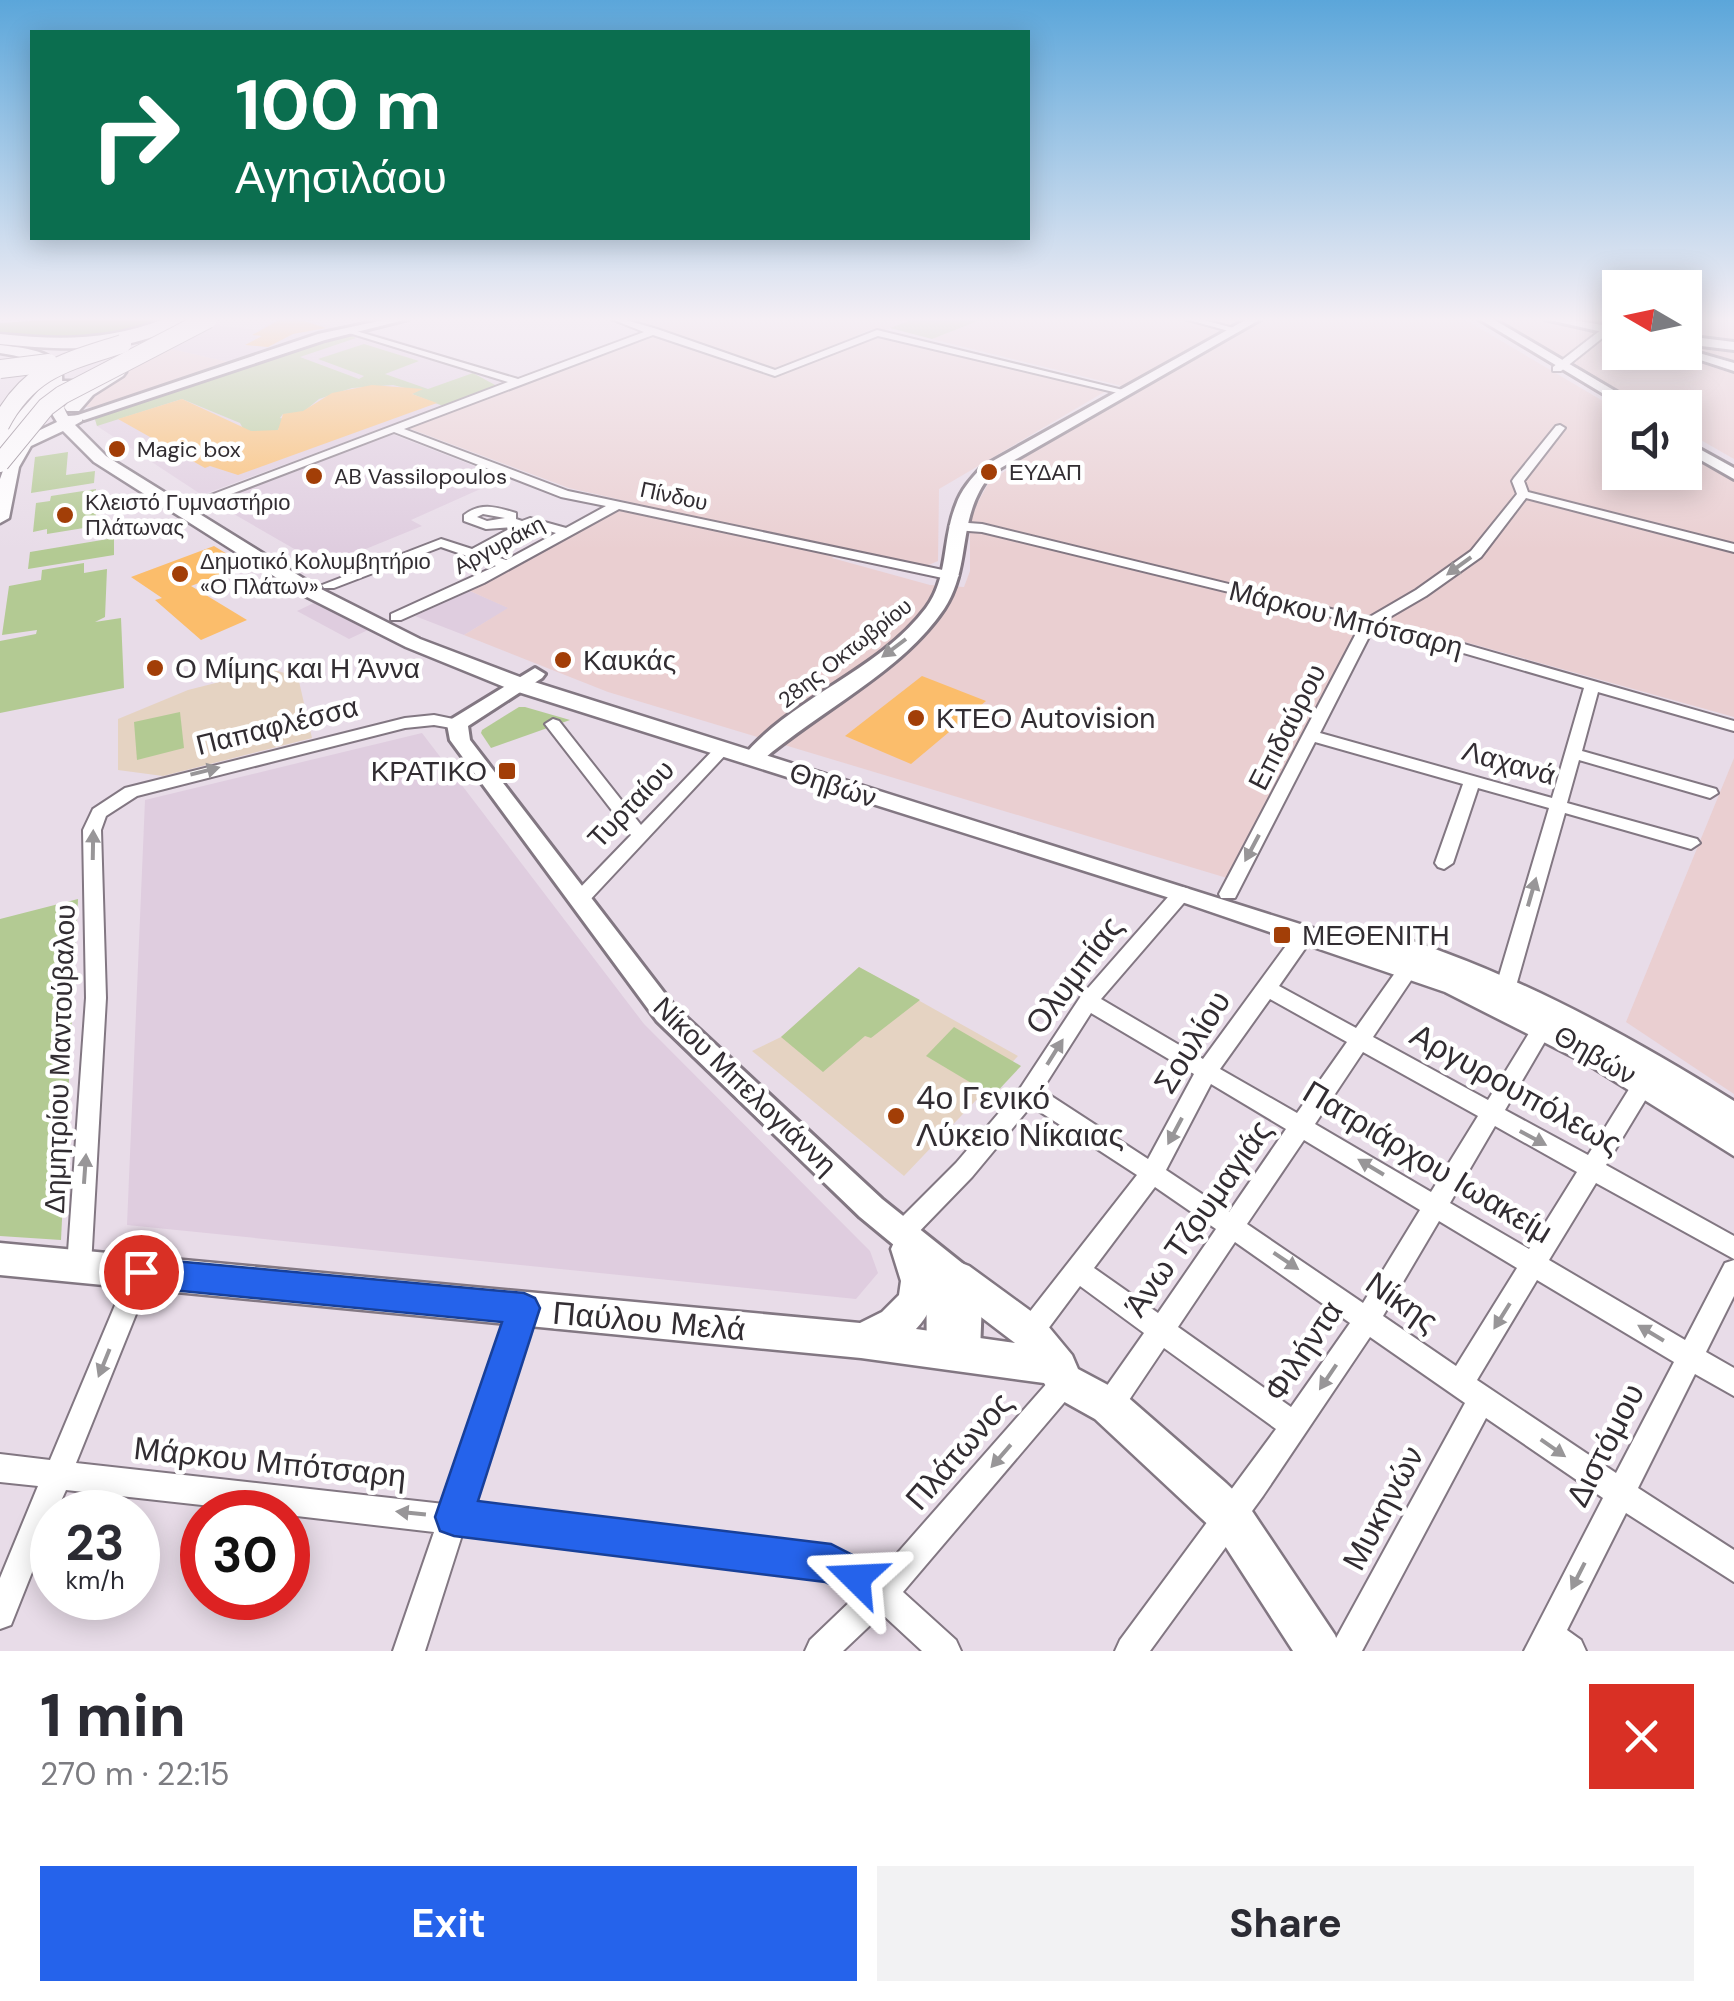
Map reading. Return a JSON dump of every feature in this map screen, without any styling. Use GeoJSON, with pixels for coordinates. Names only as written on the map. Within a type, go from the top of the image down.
{"type":"FeatureCollection","features":[{"type":"Feature","properties":{"kind":"main road"},"geometry":{"type":"LineString","coordinates":[[0,425],[14,396]]}},
{"type":"Feature","properties":{"kind":"main road"},"geometry":{"type":"LineString","coordinates":[[0,445],[51,396]]}},
{"type":"Feature","properties":{"kind":"main road","name":"Θηβών"},"geometry":{"type":"LineString","coordinates":[[57,396],[54,402],[104,446],[312,592],[413,643],[1409,968],[1544,1026],[1644,1084],[1734,1144]]}},
{"type":"Feature","properties":{"kind":"main road"},"geometry":{"type":"LineString","coordinates":[[0,445],[63,396]]}},
{"type":"Feature","properties":{"kind":"main road"},"geometry":{"type":"LineString","coordinates":[[0,455],[72,416],[87,396]]}},
{"type":"Feature","properties":{"kind":"main road"},"geometry":{"type":"LineString","coordinates":[[0,463],[46,407]]}},
{"type":"Feature","properties":{"kind":"main road","name":"Θηβών"},"geometry":{"type":"LineString","coordinates":[[72,416],[78,440],[188,506],[328,585],[522,678],[722,750],[758,753],[1428,956],[1506,986],[1615,1042],[1734,1117]]}},
{"type":"Feature","properties":{"kind":"main road"},"geometry":{"type":"LineString","coordinates":[[0,518],[11,466],[25,442],[50,437],[78,440]]}},
{"type":"Feature","properties":{"kind":"main road"},"geometry":{"type":"LineString","coordinates":[[860,1340],[894,1327],[916,1302],[919,1272],[905,1241]]}},
{"type":"Feature","properties":{"kind":"main road","name":"Παύλου Μελά"},"geometry":{"type":"LineString","coordinates":[[0,1259],[953,1350],[1062,1375]]}},
{"type":"Feature","properties":{"kind":"main road"},"geometry":{"type":"LineString","coordinates":[[956,1277],[1030,1332],[1062,1375],[1109,1406],[1192,1478],[1231,1518],[1319,1651]]}},
{"type":"Feature","properties":{"kind":"street"},"geometry":{"type":"LineString","coordinates":[[72,416],[136,396]]}},
{"type":"Feature","properties":{"kind":"street"},"geometry":{"type":"LineString","coordinates":[[188,506],[481,396]]}},
{"type":"Feature","properties":{"kind":"street","name":"28ης Οκτωβρίου"},"geometry":{"type":"LineString","coordinates":[[758,753],[912,635],[938,604],[952,576],[955,526],[966,495],[987,470],[1113,396]]}},
{"type":"Feature","properties":{"kind":"street"},"geometry":{"type":"LineString","coordinates":[[1522,494],[1518,481],[1560,428]]}},
{"type":"Feature","properties":{"kind":"street","name":"Πίνδου"},"geometry":{"type":"LineString","coordinates":[[395,429],[565,494],[952,576]]}},
{"type":"Feature","properties":{"kind":"street"},"geometry":{"type":"LineString","coordinates":[[1702,445],[1734,463]]}},
{"type":"Feature","properties":{"kind":"street"},"geometry":{"type":"LineString","coordinates":[[1702,455],[1734,474]]}},
{"type":"Feature","properties":{"kind":"street"},"geometry":{"type":"LineString","coordinates":[[1522,494],[1734,548]]}},
{"type":"Feature","properties":{"kind":"street"},"geometry":{"type":"LineString","coordinates":[[1369,623],[1476,554],[1522,494]]}},
{"type":"Feature","properties":{"kind":"street","name":"Αργυράκη"},"geometry":{"type":"LineString","coordinates":[[396,618],[507,565],[618,505]]}},
{"type":"Feature","properties":{"kind":"street"},"geometry":{"type":"LineString","coordinates":[[474,553],[516,523],[530,522],[566,532]]}},
{"type":"Feature","properties":{"kind":"street","name":"Μάρκου Μπότσαρη"},"geometry":{"type":"LineString","coordinates":[[955,526],[982,528],[1369,623],[1734,726]]}},
{"type":"Feature","properties":{"kind":"street"},"geometry":{"type":"LineString","coordinates":[[328,585],[430,544],[452,545],[507,565]]}},
{"type":"Feature","properties":{"kind":"street","name":"Επιδαύρου"},"geometry":{"type":"LineString","coordinates":[[1228,894],[1369,623]]}},
{"type":"Feature","properties":{"kind":"street"},"geometry":{"type":"LineString","coordinates":[[457,724],[522,678]]}},
{"type":"Feature","properties":{"kind":"street"},"geometry":{"type":"LineString","coordinates":[[1506,986],[1593,684]]}},
{"type":"Feature","properties":{"kind":"street","name":"Παπαφλέσσα"},"geometry":{"type":"LineString","coordinates":[[112,801],[185,776],[405,723],[457,724]]}},
{"type":"Feature","properties":{"kind":"street","name":"Νίκου Μπελογιάννη"},"geometry":{"type":"LineString","coordinates":[[457,724],[460,740],[481,772],[666,1014],[905,1241],[914,1238],[956,1277]]}},
{"type":"Feature","properties":{"kind":"street"},"geometry":{"type":"LineString","coordinates":[[554,724],[639,834]]}},
{"type":"Feature","properties":{"kind":"street","name":"Λαχανά"},"geometry":{"type":"LineString","coordinates":[[1312,736],[1691,842]]}},
{"type":"Feature","properties":{"kind":"street","name":"Τυρταίου"},"geometry":{"type":"LineString","coordinates":[[581,898],[722,750]]}},
{"type":"Feature","properties":{"kind":"street"},"geometry":{"type":"LineString","coordinates":[[1572,753],[1710,793]]}},
{"type":"Feature","properties":{"kind":"street"},"geometry":{"type":"LineString","coordinates":[[1444,863],[1472,781]]}},
{"type":"Feature","properties":{"kind":"street","name":"Δημητρίου Μαντούβαλου"},"geometry":{"type":"LineString","coordinates":[[79,1266],[96,998],[92,830],[99,813],[112,801]]}},
{"type":"Feature","properties":{"kind":"street","name":"Ολυμπίας"},"geometry":{"type":"LineString","coordinates":[[905,1241],[1029,1093],[1088,1000],[1182,893]]}},
{"type":"Feature","properties":{"kind":"street","name":"Σουλίου"},"geometry":{"type":"LineString","coordinates":[[1030,1332],[1154,1172],[1208,1068],[1306,933]]}},
{"type":"Feature","properties":{"kind":"street","name":"Άνω Τζουμαγιάς"},"geometry":{"type":"LineString","coordinates":[[1109,1406],[1409,968]]}},
{"type":"Feature","properties":{"kind":"street","name":"Αργυρουπόλεως"},"geometry":{"type":"LineString","coordinates":[[1265,987],[1734,1248]]}},
{"type":"Feature","properties":{"kind":"street","name":"Πατριάρχου Ιωακείμ"},"geometry":{"type":"LineString","coordinates":[[1088,1000],[1734,1383]]}},
{"type":"Feature","properties":{"kind":"street","name":"Φιλήντα"},"geometry":{"type":"LineString","coordinates":[[1131,1651],[1231,1518],[1368,1318],[1544,1026]]}},
{"type":"Feature","properties":{"kind":"street","name":"Μυκηνών"},"geometry":{"type":"LineString","coordinates":[[1345,1651],[1534,1263],[1644,1084]]}},
{"type":"Feature","properties":{"kind":"street","name":"Νίκης"},"geometry":{"type":"LineString","coordinates":[[1029,1093],[1233,1225],[1619,1494],[1734,1568]]}},
{"type":"Feature","properties":{"kind":"street"},"geometry":{"type":"LineString","coordinates":[[905,1241],[941,1286],[953,1350]]}},
{"type":"Feature","properties":{"kind":"street"},"geometry":{"type":"LineString","coordinates":[[1079,1271],[1294,1426]]}},
{"type":"Feature","properties":{"kind":"street"},"geometry":{"type":"LineString","coordinates":[[0,1614],[141,1272]]}},
{"type":"Feature","properties":{"kind":"street","name":"Διστόμου"},"geometry":{"type":"LineString","coordinates":[[1552,1646],[1619,1494],[1734,1272]]}},
{"type":"Feature","properties":{"kind":"street"},"geometry":{"type":"LineString","coordinates":[[953,1350],[966,1300],[956,1277]]}},
{"type":"Feature","properties":{"kind":"street"},"geometry":{"type":"LineString","coordinates":[[409,1651],[524,1308]]}},
{"type":"Feature","properties":{"kind":"street","name":"Πλάτωνος"},"geometry":{"type":"LineString","coordinates":[[821,1651],[882,1594],[1062,1375]]}},
{"type":"Feature","properties":{"kind":"street","name":"Μάρκου Μπότσαρη"},"geometry":{"type":"LineString","coordinates":[[0,1468],[831,1563],[882,1594],[945,1651]]}},
{"type":"Feature","properties":{"kind":"shaded area"},"geometry":{"type":"Polygon","coordinates":[[[87,396],[132,396],[99,407],[81,407],[87,396]]]}},
{"type":"Feature","properties":{"kind":"shaded area"},"geometry":{"type":"Polygon","coordinates":[[[157,396],[469,396],[202,495],[97,426],[94,416],[157,396]]]}},
{"type":"Feature","properties":{"kind":"shaded area"},"geometry":{"type":"Polygon","coordinates":[[[493,396],[1097,396],[939,489],[938,561],[924,567],[842,548],[832,558],[930,585],[964,587],[970,571],[970,516],[988,484],[1024,456],[1122,396],[1595,396],[1602,400],[1602,490],[1702,490],[1702,460],[1734,479],[1734,717],[1365,614],[1227,878],[608,692],[464,635],[508,608],[470,591],[630,502],[569,488],[408,428],[493,396]]]}},
{"type":"Feature","properties":{"kind":"shaded area"},"geometry":{"type":"Polygon","coordinates":[[[1702,396],[1734,396],[1734,459],[1702,441],[1702,396]]]}},
{"type":"Feature","properties":{"kind":"shaded area"},"geometry":{"type":"Polygon","coordinates":[[[392,434],[505,478],[411,520],[422,526],[324,566],[213,502],[392,434]]]}},
{"type":"Feature","properties":{"kind":"shaded area"},"geometry":{"type":"Polygon","coordinates":[[[470,591],[509,608],[464,635],[415,616],[470,591]]]}},
{"type":"Feature","properties":{"kind":"shaded area"},"geometry":{"type":"Polygon","coordinates":[[[316,602],[368,630],[349,639],[297,611],[316,602]]]}},
{"type":"Feature","properties":{"kind":"shaded area"},"geometry":{"type":"Polygon","coordinates":[[[271,669],[298,677],[312,738],[163,776],[118,770],[118,719],[188,690],[271,669]]]}},
{"type":"Feature","properties":{"kind":"shaded area"},"geometry":{"type":"Polygon","coordinates":[[[422,733],[644,1024],[870,1251],[878,1273],[856,1299],[127,1225],[145,800],[422,733]]]}},
{"type":"Feature","properties":{"kind":"shaded area"},"geometry":{"type":"Polygon","coordinates":[[[1734,758],[1734,1094],[1626,1022],[1734,758]]]}},
{"type":"Feature","properties":{"kind":"shaded area","name":"4ο Γενικό Λύκειο Νίκαιας"},"geometry":{"type":"Polygon","coordinates":[[[859,967],[1018,1056],[904,1176],[752,1051],[781,1037],[859,967]]]}},
{"type":"Feature","properties":{"kind":"green space"},"geometry":{"type":"Polygon","coordinates":[[[156,396],[328,396],[302,413],[283,414],[280,418],[285,419],[277,431],[245,432],[240,423],[182,399],[97,426],[94,416],[156,396]]]}},
{"type":"Feature","properties":{"kind":"green space"},"geometry":{"type":"Polygon","coordinates":[[[417,396],[470,396],[443,406],[417,396]]]}},
{"type":"Feature","properties":{"kind":"green space"},"geometry":{"type":"Polygon","coordinates":[[[68,452],[66,475],[95,471],[94,483],[31,493],[35,457],[68,452]]]}},
{"type":"Feature","properties":{"kind":"green space","name":"Κλειστό Γυμναστήριο Πλάτωνας"},"geometry":{"type":"Polygon","coordinates":[[[96,489],[96,526],[47,534],[47,529],[33,532],[36,503],[50,501],[51,496],[96,489]]]}},
{"type":"Feature","properties":{"kind":"green space"},"geometry":{"type":"Polygon","coordinates":[[[114,538],[114,555],[28,569],[30,552],[114,538]]]}},
{"type":"Feature","properties":{"kind":"green space"},"geometry":{"type":"Polygon","coordinates":[[[84,563],[84,573],[107,569],[105,617],[95,622],[121,618],[124,688],[0,713],[0,641],[36,634],[37,630],[2,635],[9,586],[41,580],[42,570],[84,563]]]}},
{"type":"Feature","properties":{"kind":"green space"},"geometry":{"type":"Polygon","coordinates":[[[519,707],[570,720],[491,748],[482,730],[519,707]]]}},
{"type":"Feature","properties":{"kind":"green space"},"geometry":{"type":"Polygon","coordinates":[[[180,712],[184,748],[137,760],[134,722],[180,712]]]}},
{"type":"Feature","properties":{"kind":"green space"},"geometry":{"type":"Polygon","coordinates":[[[78,899],[61,1240],[0,1236],[0,919],[78,899]]]}},
{"type":"Feature","properties":{"kind":"green space"},"geometry":{"type":"Polygon","coordinates":[[[859,967],[920,1000],[871,1038],[865,1036],[823,1072],[781,1037],[859,967]]]}},
{"type":"Feature","properties":{"kind":"green space"},"geometry":{"type":"Polygon","coordinates":[[[954,1027],[1021,1066],[993,1096],[926,1056],[954,1027]]]}},
{"type":"Feature","properties":{"kind":"building"},"geometry":{"type":"Polygon","coordinates":[[[327,396],[418,396],[437,403],[238,475],[205,468],[118,419],[182,399],[251,431],[278,430],[283,414],[303,411],[327,396]]]}},
{"type":"Feature","properties":{"kind":"building"},"geometry":{"type":"Polygon","coordinates":[[[214,546],[245,565],[191,586],[247,620],[201,640],[155,600],[162,598],[131,577],[214,546]]]}},
{"type":"Feature","properties":{"kind":"building","name":"ΚΤΕΟ Autovision"},"geometry":{"type":"Polygon","coordinates":[[[922,676],[986,701],[911,764],[845,736],[922,676]]]}},
{"type":"Feature","properties":{"kind":"place","name":"Magic box"},"geometry":{"type":"Point","coordinates":[117,449]}},
{"type":"Feature","properties":{"kind":"place","name":"ΕΥΔΑΠ"},"geometry":{"type":"Point","coordinates":[989,472]}},
{"type":"Feature","properties":{"kind":"place","name":"AB Vassilopoulos"},"geometry":{"type":"Point","coordinates":[314,476]}},
{"type":"Feature","properties":{"kind":"place","name":"Κλειστό Γυμναστήριο Πλάτωνας"},"geometry":{"type":"Point","coordinates":[65,515]}},
{"type":"Feature","properties":{"kind":"place","name":"Δημοτικό Κολυμβητήριο «Ο Πλάτων»"},"geometry":{"type":"Point","coordinates":[180,574]}},
{"type":"Feature","properties":{"kind":"place","name":"Καυκάς"},"geometry":{"type":"Point","coordinates":[563,660]}},
{"type":"Feature","properties":{"kind":"place","name":"Ο Μίμης και Η Άννα"},"geometry":{"type":"Point","coordinates":[155,668]}},
{"type":"Feature","properties":{"kind":"place","name":"ΚΤΕΟ Autovision"},"geometry":{"type":"Point","coordinates":[916,718]}},
{"type":"Feature","properties":{"kind":"place","name":"ΚΡΑΤΙΚΟ"},"geometry":{"type":"Point","coordinates":[507,771]}},
{"type":"Feature","properties":{"kind":"place","name":"ΜΕΘΕΝΙΤΗ"},"geometry":{"type":"Point","coordinates":[1282,935]}},
{"type":"Feature","properties":{"kind":"place","name":"4ο Γενικό Λύκειο Νίκαιας"},"geometry":{"type":"Point","coordinates":[896,1116]}},
{"type":"Feature","properties":{"kind":"route"},"geometry":{"type":"LineString","coordinates":[[141,1272],[524,1308],[454,1517],[831,1563],[856,1578]]}}]}
